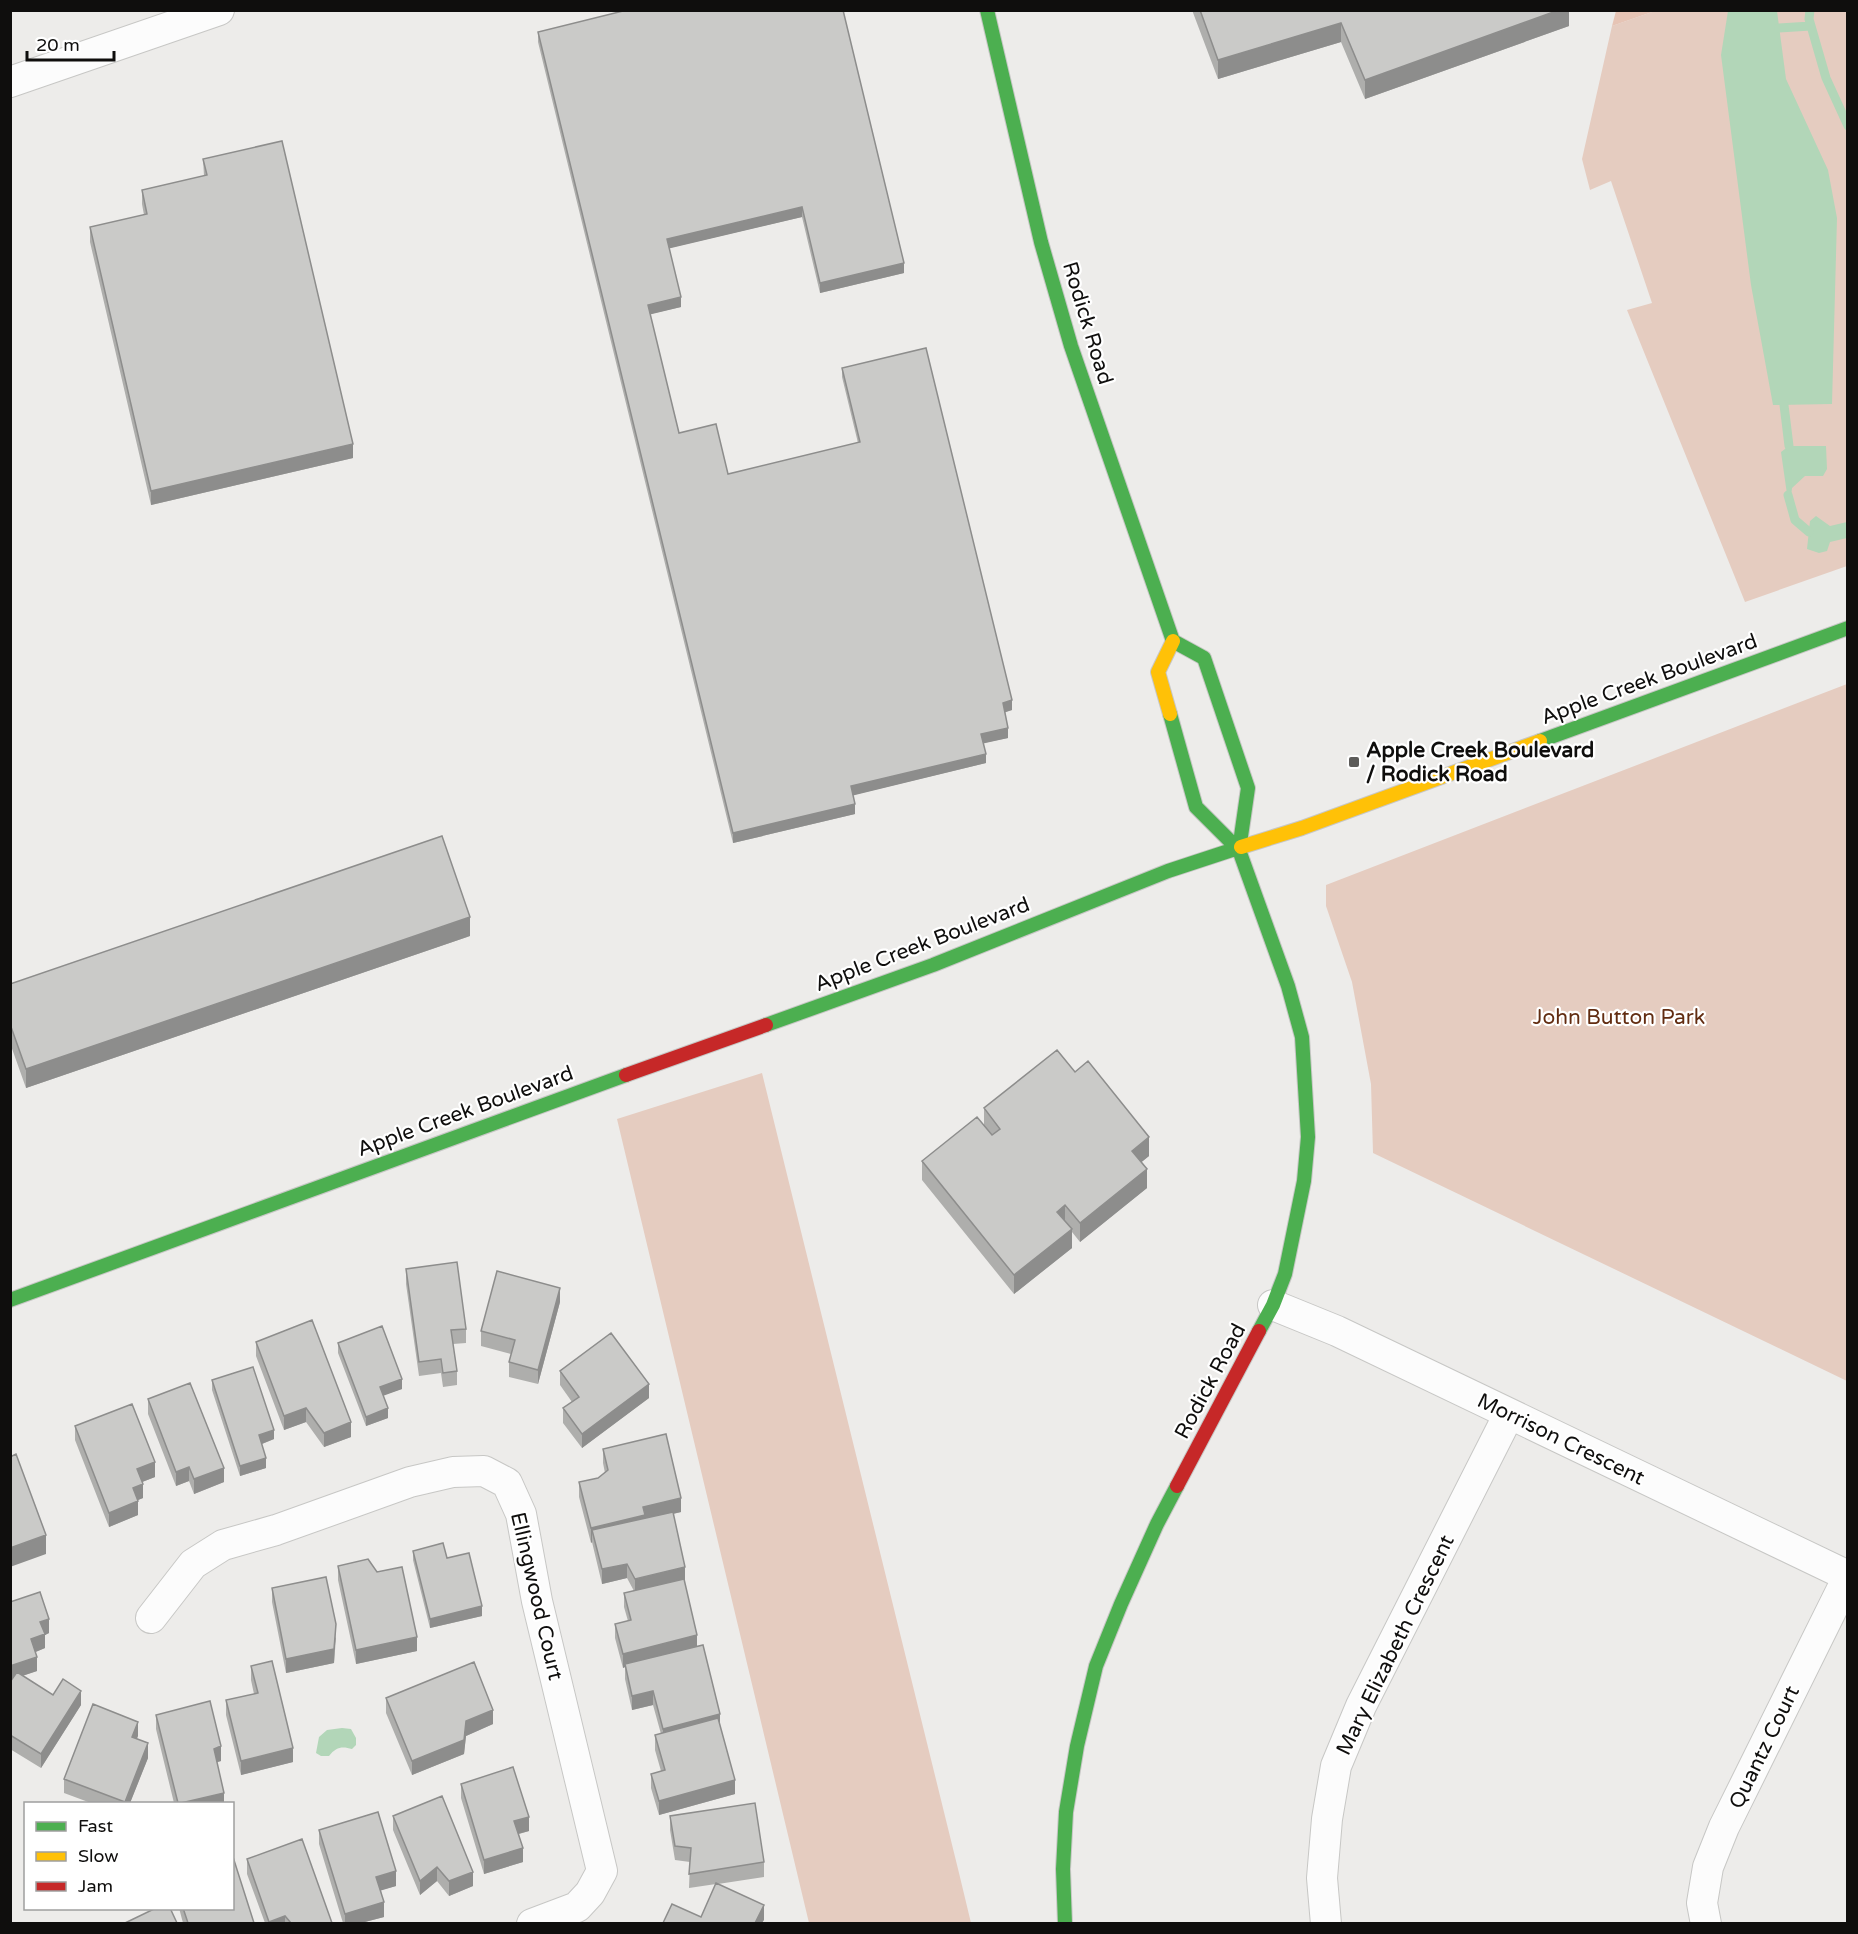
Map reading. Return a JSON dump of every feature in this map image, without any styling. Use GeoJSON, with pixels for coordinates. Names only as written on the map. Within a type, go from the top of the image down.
{"type":"FeatureCollection","features":[{"type":"Feature","properties":{"kind":"main road","name":"Rodick Road"},"geometry":{"type":"LineString","coordinates":[[987,10],[1041,242],[1071,346],[1173,641],[1204,658],[1248,788],[1239,850]]}},
{"type":"Feature","properties":{"kind":"main road","name":"Apple Creek Boulevard"},"geometry":{"type":"LineString","coordinates":[[10,1300],[933,965],[1168,871],[1239,850],[1848,628]]}},
{"type":"Feature","properties":{"kind":"main road","name":"Rodick Road"},"geometry":{"type":"LineString","coordinates":[[1065,1923],[1063,1869],[1066,1812],[1077,1746],[1096,1666],[1120,1604],[1157,1524],[1273,1305],[1286,1274],[1304,1181],[1308,1137],[1302,1037],[1288,986],[1239,850],[1196,807],[1158,672],[1173,641]]}},
{"type":"Feature","properties":{"kind":"street"},"geometry":{"type":"LineString","coordinates":[[10,82],[219,10]]}},
{"type":"Feature","properties":{"kind":"street","name":"Morrison Crescent"},"geometry":{"type":"LineString","coordinates":[[1273,1305],[1337,1331],[1848,1576]]}},
{"type":"Feature","properties":{"kind":"street","name":"Mary Elizabeth Crescent"},"geometry":{"type":"LineString","coordinates":[[1326,1923],[1322,1878],[1327,1819],[1336,1766],[1366,1696],[1509,1414]]}},
{"type":"Feature","properties":{"kind":"street","name":"Ellingwood Court"},"geometry":{"type":"LineString","coordinates":[[151,1618],[193,1564],[224,1545],[276,1530],[410,1482],[453,1472],[484,1471],[507,1483],[520,1514],[537,1601],[602,1871],[590,1893],[577,1906],[532,1923]]}},
{"type":"Feature","properties":{"kind":"street","name":"Quantz Court"},"geometry":{"type":"LineString","coordinates":[[1706,1923],[1701,1903],[1708,1867],[1724,1827],[1848,1576]]}},
{"type":"Feature","properties":{"kind":"green space"},"geometry":{"type":"Polygon","coordinates":[[[1655,11],[1847,11],[1847,566],[1745,602],[1627,310],[1652,303],[1611,181],[1590,190],[1582,159],[1612,26],[1655,11]]]}},
{"type":"Feature","properties":{"kind":"green space","name":"John Button Park"},"geometry":{"type":"Polygon","coordinates":[[[1847,684],[1847,1381],[1373,1153],[1371,1084],[1352,982],[1326,906],[1326,885],[1847,684]]]}},
{"type":"Feature","properties":{"kind":"green space"},"geometry":{"type":"Polygon","coordinates":[[[762,1073],[971,1923],[809,1923],[617,1119],[762,1073]]]}},
{"type":"Feature","properties":{"kind":"shaded area"},"geometry":{"type":"Polygon","coordinates":[[[1616,10],[1655,11],[1612,26],[1616,10]]]}},
{"type":"Feature","properties":{"kind":"shaded area"},"geometry":{"type":"Polygon","coordinates":[[[1728,11],[1777,11],[1786,79],[1828,170],[1837,218],[1832,404],[1773,405],[1751,285],[1721,55],[1728,11]]]}},
{"type":"Feature","properties":{"kind":"shaded area"},"geometry":{"type":"Polygon","coordinates":[[[1789,446],[1826,446],[1827,469],[1823,476],[1805,476],[1792,488],[1791,497],[1787,494],[1781,452],[1789,446]]]}},
{"type":"Feature","properties":{"kind":"shaded area"},"geometry":{"type":"Polygon","coordinates":[[[1816,516],[1830,526],[1847,522],[1847,538],[1830,542],[1827,551],[1819,553],[1807,549],[1810,521],[1816,516]]]}},
{"type":"Feature","properties":{"kind":"shaded area"},"geometry":{"type":"Polygon","coordinates":[[[351,1729],[356,1738],[356,1745],[352,1749],[339,1748],[329,1756],[316,1753],[319,1737],[327,1730],[351,1729]]]}},
{"type":"Feature","properties":{"kind":"building"},"geometry":{"type":"Polygon","coordinates":[[[627,10],[843,10],[904,263],[820,283],[802,207],[667,239],[681,297],[648,305],[679,433],[716,424],[728,474],[860,442],[842,368],[926,348],[1012,700],[1003,703],[1008,728],[981,734],[986,754],[851,786],[855,804],[733,833],[538,32],[627,10]]]}},
{"type":"Feature","properties":{"kind":"building"},"geometry":{"type":"Polygon","coordinates":[[[1200,10],[1559,10],[1365,80],[1341,23],[1218,60],[1200,10]]]}},
{"type":"Feature","properties":{"kind":"building"},"geometry":{"type":"Polygon","coordinates":[[[282,141],[353,444],[151,491],[90,227],[147,214],[142,190],[207,175],[203,159],[282,141]]]}},
{"type":"Feature","properties":{"kind":"building"},"geometry":{"type":"Polygon","coordinates":[[[442,836],[470,917],[26,1069],[10,1024],[10,984],[442,836]]]}},
{"type":"Feature","properties":{"kind":"building"},"geometry":{"type":"Polygon","coordinates":[[[1057,1050],[1075,1072],[1088,1061],[1149,1137],[1132,1151],[1147,1169],[1080,1223],[1065,1205],[1057,1212],[1072,1229],[1014,1275],[922,1161],[977,1117],[992,1135],[1000,1129],[984,1108],[1057,1050]]]}},
{"type":"Feature","properties":{"kind":"building"},"geometry":{"type":"Polygon","coordinates":[[[457,1262],[466,1329],[451,1330],[457,1371],[443,1373],[441,1359],[419,1362],[406,1269],[457,1262]]]}},
{"type":"Feature","properties":{"kind":"building"},"geometry":{"type":"Polygon","coordinates":[[[497,1271],[560,1288],[538,1370],[509,1362],[515,1340],[481,1331],[497,1271]]]}},
{"type":"Feature","properties":{"kind":"building"},"geometry":{"type":"Polygon","coordinates":[[[312,1320],[351,1422],[324,1433],[306,1408],[284,1416],[256,1342],[312,1320]]]}},
{"type":"Feature","properties":{"kind":"building"},"geometry":{"type":"Polygon","coordinates":[[[382,1326],[402,1379],[380,1387],[388,1408],[366,1417],[338,1343],[382,1326]]]}},
{"type":"Feature","properties":{"kind":"building"},"geometry":{"type":"Polygon","coordinates":[[[611,1333],[649,1384],[582,1434],[563,1408],[579,1397],[560,1371],[611,1333]]]}},
{"type":"Feature","properties":{"kind":"building"},"geometry":{"type":"Polygon","coordinates":[[[253,1367],[274,1430],[259,1435],[266,1458],[240,1466],[212,1380],[253,1367]]]}},
{"type":"Feature","properties":{"kind":"building"},"geometry":{"type":"Polygon","coordinates":[[[190,1383],[224,1468],[194,1479],[189,1467],[176,1472],[148,1399],[190,1383]]]}},
{"type":"Feature","properties":{"kind":"building"},"geometry":{"type":"Polygon","coordinates":[[[132,1404],[155,1462],[137,1469],[143,1484],[133,1488],[138,1501],[109,1513],[75,1426],[132,1404]]]}},
{"type":"Feature","properties":{"kind":"building"},"geometry":{"type":"Polygon","coordinates":[[[666,1434],[681,1498],[643,1507],[645,1515],[591,1528],[579,1482],[598,1478],[608,1470],[603,1449],[666,1434]]]}},
{"type":"Feature","properties":{"kind":"building"},"geometry":{"type":"Polygon","coordinates":[[[16,1454],[46,1535],[10,1548],[10,1457],[16,1454]]]}},
{"type":"Feature","properties":{"kind":"building"},"geometry":{"type":"Polygon","coordinates":[[[673,1512],[685,1567],[635,1579],[627,1564],[602,1569],[592,1530],[673,1512]]]}},
{"type":"Feature","properties":{"kind":"building"},"geometry":{"type":"Polygon","coordinates":[[[443,1543],[447,1558],[469,1553],[482,1606],[430,1619],[413,1551],[443,1543]]]}},
{"type":"Feature","properties":{"kind":"building"},"geometry":{"type":"Polygon","coordinates":[[[368,1559],[377,1572],[402,1567],[417,1637],[356,1650],[338,1566],[368,1559]]]}},
{"type":"Feature","properties":{"kind":"building"},"geometry":{"type":"Polygon","coordinates":[[[326,1577],[336,1624],[334,1649],[286,1659],[272,1588],[326,1577]]]}},
{"type":"Feature","properties":{"kind":"building"},"geometry":{"type":"Polygon","coordinates":[[[684,1579],[697,1635],[623,1654],[615,1624],[631,1620],[624,1593],[684,1579]]]}},
{"type":"Feature","properties":{"kind":"building"},"geometry":{"type":"Polygon","coordinates":[[[40,1592],[49,1619],[40,1622],[45,1634],[31,1639],[37,1657],[10,1666],[10,1602],[40,1592]]]}},
{"type":"Feature","properties":{"kind":"building"},"geometry":{"type":"Polygon","coordinates":[[[703,1645],[720,1714],[663,1729],[653,1691],[632,1696],[625,1664],[703,1645]]]}},
{"type":"Feature","properties":{"kind":"building"},"geometry":{"type":"Polygon","coordinates":[[[272,1661],[293,1748],[241,1761],[226,1700],[258,1693],[251,1666],[272,1661]]]}},
{"type":"Feature","properties":{"kind":"building"},"geometry":{"type":"Polygon","coordinates":[[[474,1662],[493,1710],[466,1721],[464,1740],[412,1761],[386,1698],[474,1662]]]}},
{"type":"Feature","properties":{"kind":"building"},"geometry":{"type":"Polygon","coordinates":[[[17,1672],[53,1695],[63,1679],[81,1691],[41,1754],[10,1735],[10,1682],[17,1672]]]}},
{"type":"Feature","properties":{"kind":"building"},"geometry":{"type":"Polygon","coordinates":[[[210,1701],[221,1746],[214,1749],[224,1793],[178,1802],[156,1715],[210,1701]]]}},
{"type":"Feature","properties":{"kind":"building"},"geometry":{"type":"Polygon","coordinates":[[[93,1704],[138,1722],[132,1737],[148,1743],[125,1802],[64,1779],[93,1704]]]}},
{"type":"Feature","properties":{"kind":"building"},"geometry":{"type":"Polygon","coordinates":[[[718,1718],[735,1780],[659,1801],[651,1774],[665,1770],[655,1735],[718,1718]]]}},
{"type":"Feature","properties":{"kind":"building"},"geometry":{"type":"Polygon","coordinates":[[[513,1767],[529,1817],[514,1821],[523,1848],[484,1860],[461,1784],[513,1767]]]}},
{"type":"Feature","properties":{"kind":"building"},"geometry":{"type":"Polygon","coordinates":[[[442,1796],[473,1872],[449,1881],[437,1867],[420,1881],[393,1816],[442,1796]]]}},
{"type":"Feature","properties":{"kind":"building"},"geometry":{"type":"Polygon","coordinates":[[[755,1803],[764,1862],[689,1874],[691,1848],[675,1846],[670,1816],[755,1803]]]}},
{"type":"Feature","properties":{"kind":"building"},"geometry":{"type":"Polygon","coordinates":[[[378,1812],[396,1871],[376,1877],[384,1902],[345,1914],[319,1830],[378,1812]]]}},
{"type":"Feature","properties":{"kind":"building"},"geometry":{"type":"Polygon","coordinates":[[[302,1839],[332,1923],[291,1923],[285,1916],[269,1922],[247,1859],[302,1839]]]}},
{"type":"Feature","properties":{"kind":"building"},"geometry":{"type":"Polygon","coordinates":[[[234,1860],[254,1923],[188,1923],[184,1910],[234,1910],[234,1860]]]}},
{"type":"Feature","properties":{"kind":"building"},"geometry":{"type":"Polygon","coordinates":[[[716,1883],[764,1905],[755,1923],[663,1923],[672,1904],[701,1917],[716,1883]]]}},
{"type":"Feature","properties":{"kind":"building"},"geometry":{"type":"Polygon","coordinates":[[[152,1910],[171,1910],[177,1923],[125,1923],[152,1910]]]}},
{"type":"Feature","properties":{"kind":"waterway"},"geometry":{"type":"LineString","coordinates":[[1810,10],[1809,19],[1826,78],[1848,126]]}},
{"type":"Feature","properties":{"kind":"waterway"},"geometry":{"type":"LineString","coordinates":[[1779,28],[1811,26]]}},
{"type":"Feature","properties":{"kind":"waterway"},"geometry":{"type":"LineString","coordinates":[[1784,405],[1789,446]]}},
{"type":"Feature","properties":{"kind":"waterway"},"geometry":{"type":"LineString","coordinates":[[1788,495],[1795,520],[1809,532]]}},
{"type":"Feature","properties":{"kind":"traffic: fast"},"geometry":{"type":"LineString","coordinates":[[987,10],[1041,242],[1071,346],[1173,641],[1204,658],[1248,788],[1239,850]]}},
{"type":"Feature","properties":{"kind":"traffic: fast"},"geometry":{"type":"LineString","coordinates":[[1540,741],[1848,628]]}},
{"type":"Feature","properties":{"kind":"traffic: fast"},"geometry":{"type":"LineString","coordinates":[[1170,714],[1196,807],[1239,850],[1288,986],[1302,1037],[1308,1137],[1304,1181],[1285,1274],[1273,1305],[1259,1331]]}},
{"type":"Feature","properties":{"kind":"traffic: fast"},"geometry":{"type":"LineString","coordinates":[[766,1025],[933,965],[1168,871],[1241,847]]}},
{"type":"Feature","properties":{"kind":"traffic: fast"},"geometry":{"type":"LineString","coordinates":[[10,1300],[626,1075]]}},
{"type":"Feature","properties":{"kind":"traffic: fast"},"geometry":{"type":"LineString","coordinates":[[1065,1924],[1063,1869],[1066,1812],[1077,1746],[1096,1666],[1121,1604],[1177,1486]]}},
{"type":"Feature","properties":{"kind":"traffic: slow"},"geometry":{"type":"LineString","coordinates":[[1170,714],[1158,672],[1173,641]]}},
{"type":"Feature","properties":{"kind":"traffic: slow"},"geometry":{"type":"LineString","coordinates":[[1241,847],[1302,828],[1540,741]]}},
{"type":"Feature","properties":{"kind":"traffic: jam"},"geometry":{"type":"LineString","coordinates":[[626,1075],[766,1025]]}},
{"type":"Feature","properties":{"kind":"traffic: jam"},"geometry":{"type":"LineString","coordinates":[[1177,1486],[1259,1331]]}},
{"type":"Feature","properties":{"kind":"place","name":"Apple Creek Boulevard / Rodick Road"},"geometry":{"type":"Point","coordinates":[1354,762]}}]}
